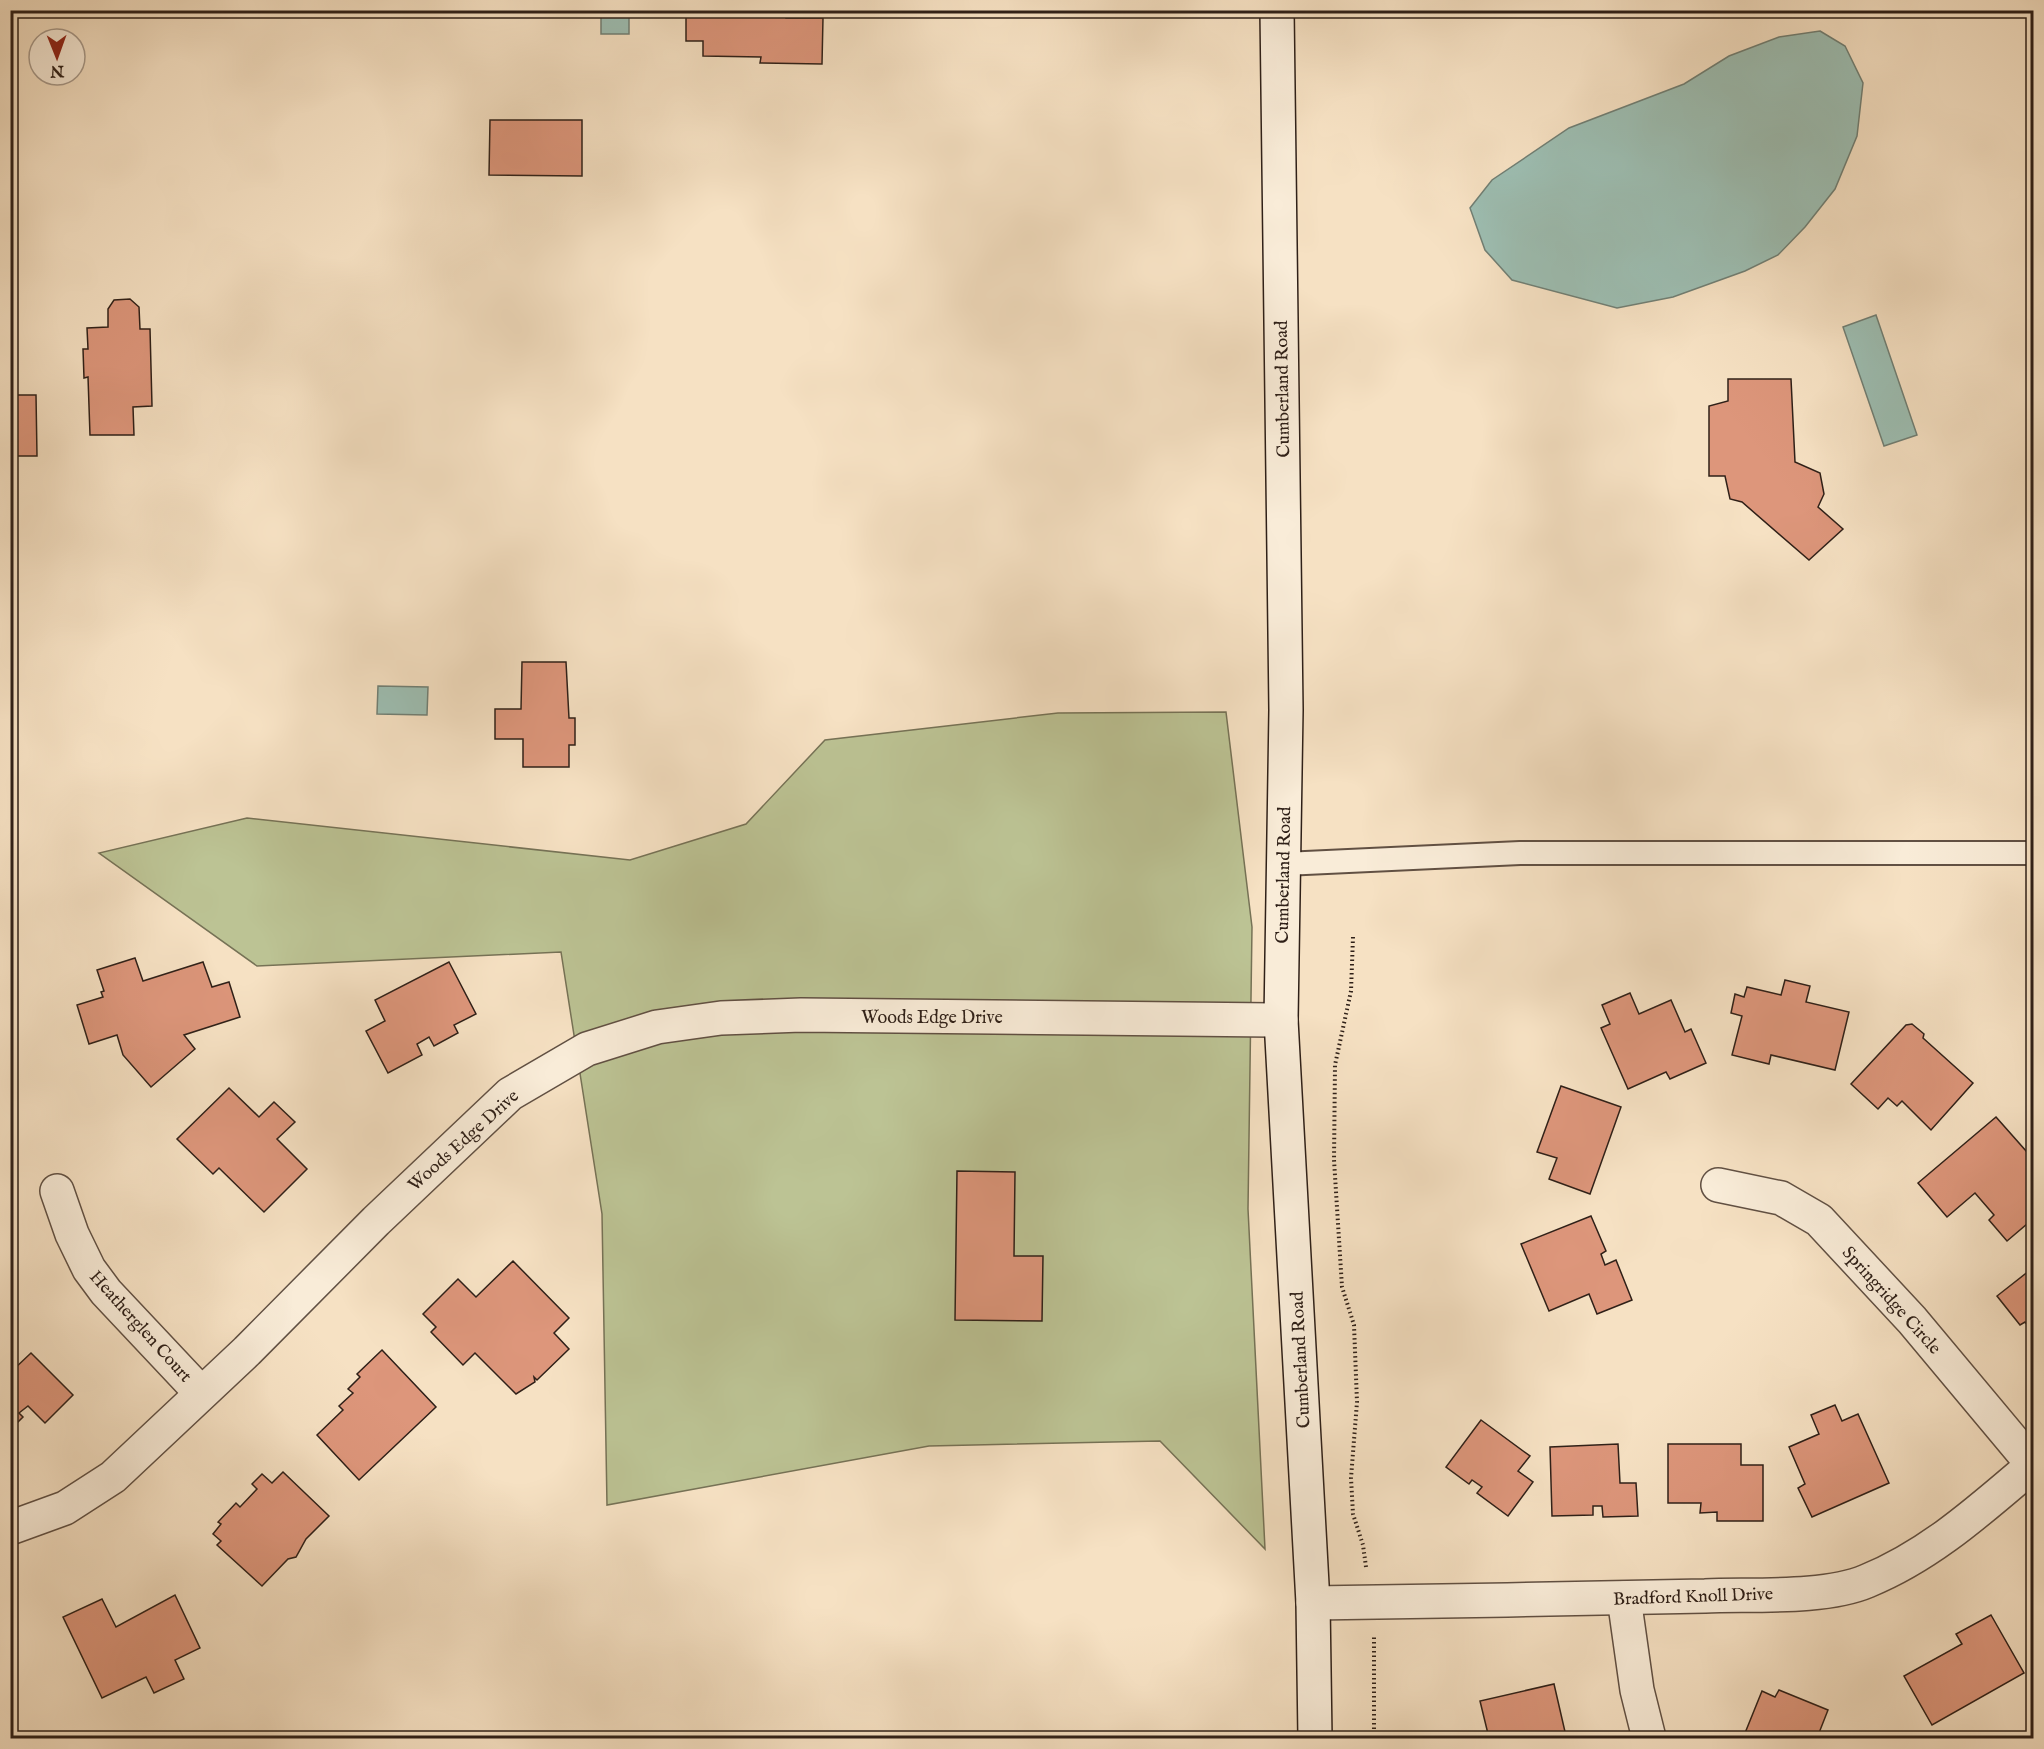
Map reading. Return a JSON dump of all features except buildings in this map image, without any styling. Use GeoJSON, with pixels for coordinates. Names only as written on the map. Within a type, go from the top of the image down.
{"type":"FeatureCollection","features":[{"type":"Feature","properties":{"kind":"street","name":"Cumberland Road"},"geometry":{"type":"LineString","coordinates":[[1277,10],[1286,698],[1281,1020],[1313,1603],[1315,1738]]}},
{"type":"Feature","properties":{"kind":"street","name":"Woods Edge Drive"},"geometry":{"type":"LineString","coordinates":[[10,1528],[65,1508],[113,1478],[247,1351],[376,1221],[510,1094],[586,1049],[657,1027],[721,1017],[1281,1020]]}},
{"type":"Feature","properties":{"kind":"street","name":"Springridge Circle"},"geometry":{"type":"LineString","coordinates":[[1718,1185],[1781,1198],[1819,1220],[1911,1320],[2033,1465]]}},
{"type":"Feature","properties":{"kind":"street","name":"Heatherglen Court"},"geometry":{"type":"LineString","coordinates":[[57,1191],[72,1234],[89,1269],[106,1292],[201,1393]]}},
{"type":"Feature","properties":{"kind":"street","name":"Bradford Knoll Drive"},"geometry":{"type":"LineString","coordinates":[[1313,1603],[1624,1598],[1831,1590],[1865,1582],[1916,1558],[1990,1502],[2033,1465]]}},
{"type":"Feature","properties":{"kind":"street"},"geometry":{"type":"LineString","coordinates":[[1624,1598],[1637,1690],[1649,1738]]}},
{"type":"Feature","properties":{"kind":"lane"},"geometry":{"type":"LineString","coordinates":[[1284,864],[1520,853],[2034,853]]}},
{"type":"Feature","properties":{"kind":"path"},"geometry":{"type":"LineString","coordinates":[[1353,937],[1351,991],[1335,1065],[1333,1130],[1342,1287],[1354,1325],[1357,1402],[1351,1478],[1353,1514],[1363,1545]]}},
{"type":"Feature","properties":{"kind":"path"},"geometry":{"type":"LineString","coordinates":[[1374,1738],[1376,1654]]}},
{"type":"Feature","properties":{"kind":"green space"},"geometry":{"type":"Polygon","coordinates":[[[1226,712],[1252,927],[1248,1209],[1265,1549],[1160,1441],[929,1446],[607,1505],[602,1214],[561,952],[257,966],[99,853],[247,818],[630,860],[746,824],[825,740],[1058,713],[1226,712]]]}},
{"type":"Feature","properties":{"kind":"water"},"geometry":{"type":"Polygon","coordinates":[[[601,11],[629,11],[629,34],[601,34],[601,11]]]}},
{"type":"Feature","properties":{"kind":"water"},"geometry":{"type":"Polygon","coordinates":[[[1820,31],[1845,46],[1863,83],[1857,136],[1835,189],[1805,227],[1778,255],[1745,271],[1673,297],[1617,308],[1512,280],[1485,250],[1470,208],[1492,180],[1569,128],[1684,84],[1729,56],[1779,37],[1820,31]]]}},
{"type":"Feature","properties":{"kind":"water"},"geometry":{"type":"Polygon","coordinates":[[[1876,315],[1917,435],[1884,446],[1843,327],[1876,315]]]}},
{"type":"Feature","properties":{"kind":"water"},"geometry":{"type":"Polygon","coordinates":[[[378,686],[428,687],[427,715],[377,714],[378,686]]]}}]}
